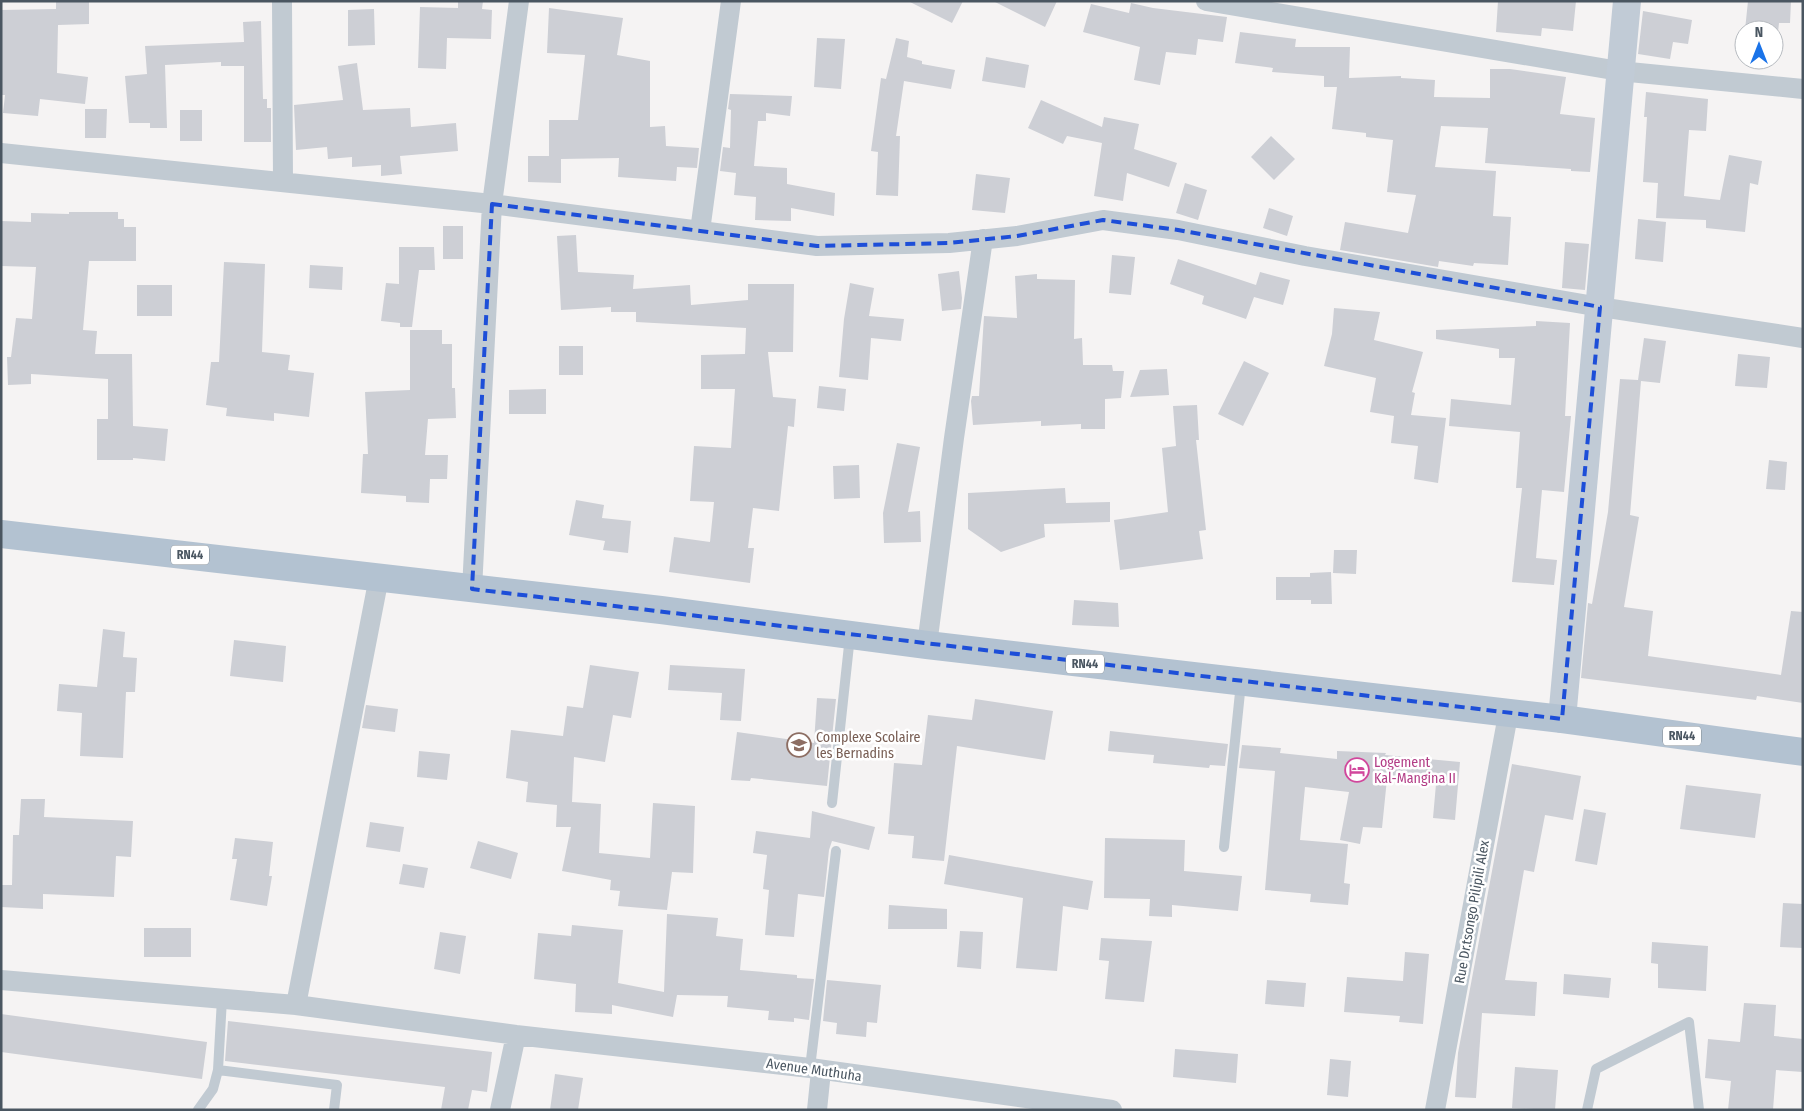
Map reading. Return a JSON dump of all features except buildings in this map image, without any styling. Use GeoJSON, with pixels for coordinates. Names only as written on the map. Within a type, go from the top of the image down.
{"type":"FeatureCollection","features":[{"type":"Feature","properties":{"kind":"main road","name":"RN44"},"geometry":{"type":"LineString","coordinates":[[1,534],[379,577],[927,645],[1562,719],[1803,752]]}},
{"type":"Feature","properties":{"kind":"street"},"geometry":{"type":"LineString","coordinates":[[282,1],[283,182]]}},
{"type":"Feature","properties":{"kind":"street"},"geometry":{"type":"LineString","coordinates":[[472,589],[492,204],[519,1]]}},
{"type":"Feature","properties":{"kind":"street"},"geometry":{"type":"LineString","coordinates":[[700,231],[731,1]]}},
{"type":"Feature","properties":{"kind":"street"},"geometry":{"type":"LineString","coordinates":[[1206,1],[1619,71],[1803,90]]}},
{"type":"Feature","properties":{"kind":"street"},"geometry":{"type":"LineString","coordinates":[[1562,719],[1600,307],[1619,71],[1627,1]]}},
{"type":"Feature","properties":{"kind":"street"},"geometry":{"type":"LineString","coordinates":[[1,153],[492,204],[817,246],[949,243],[1017,236],[1103,220],[1178,230],[1306,256],[1600,307],[1803,338]]}},
{"type":"Feature","properties":{"kind":"street"},"geometry":{"type":"LineString","coordinates":[[927,645],[954,438],[983,239]]}},
{"type":"Feature","properties":{"kind":"street"},"geometry":{"type":"LineString","coordinates":[[296,1005],[379,577]]}},
{"type":"Feature","properties":{"kind":"street","name":"Rue Dr.tsongo Pilipili Alex"},"geometry":{"type":"LineString","coordinates":[[1436,1110],[1508,714]]}},
{"type":"Feature","properties":{"kind":"street","name":"Avenue Muthuha"},"geometry":{"type":"LineString","coordinates":[[1,980],[296,1005],[516,1035],[816,1070],[1112,1110]]}},
{"type":"Feature","properties":{"kind":"street"},"geometry":{"type":"LineString","coordinates":[[500,1110],[516,1035]]}},
{"type":"Feature","properties":{"kind":"street"},"geometry":{"type":"LineString","coordinates":[[816,1070],[817,1110]]}},
{"type":"Feature","properties":{"kind":"lane"},"geometry":{"type":"LineString","coordinates":[[832,803],[850,635]]}},
{"type":"Feature","properties":{"kind":"lane"},"geometry":{"type":"LineString","coordinates":[[1224,847],[1241,682]]}},
{"type":"Feature","properties":{"kind":"lane"},"geometry":{"type":"LineString","coordinates":[[816,1070],[836,851]]}},
{"type":"Feature","properties":{"kind":"lane"},"geometry":{"type":"LineString","coordinates":[[198,1110],[213,1089],[218,1070],[222,999]]}},
{"type":"Feature","properties":{"kind":"lane"},"geometry":{"type":"LineString","coordinates":[[1587,1110],[1596,1069],[1689,1022],[1699,1110]]}},
{"type":"Feature","properties":{"kind":"lane"},"geometry":{"type":"LineString","coordinates":[[218,1070],[337,1085],[334,1110]]}},
{"type":"Feature","properties":{"kind":"highlighted area"},"geometry":{"type":"Polygon","coordinates":[[[492,204],[817,246],[949,243],[1017,236],[1103,220],[1178,230],[1600,307],[1562,719],[472,589],[492,204]]]}},
{"type":"Feature","properties":{"kind":"place","name":"Complexe Scolaire les Bernadins"},"geometry":{"type":"Point","coordinates":[799,745]}},
{"type":"Feature","properties":{"kind":"place","name":"Logement Kal-Mangina II"},"geometry":{"type":"Point","coordinates":[1357,770]}}]}
